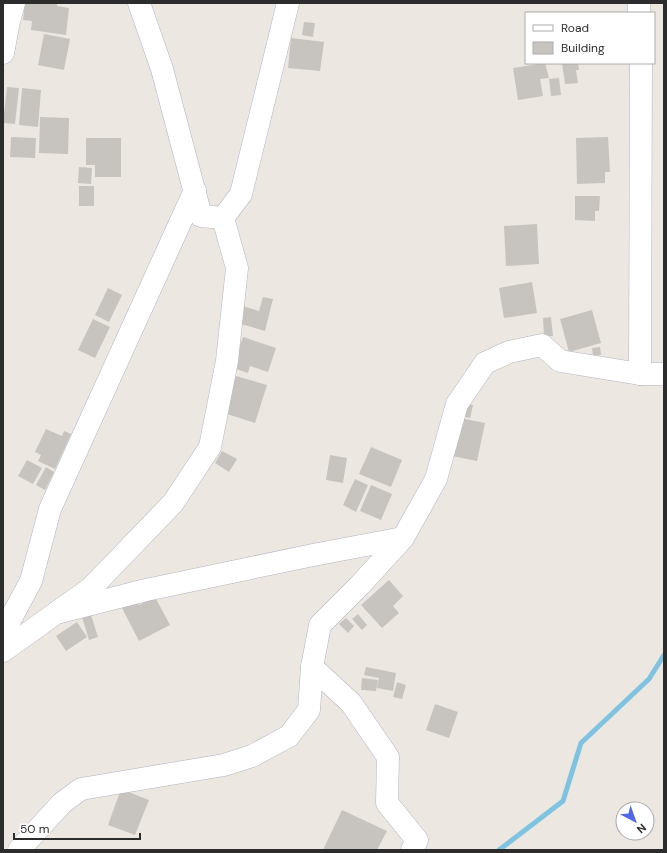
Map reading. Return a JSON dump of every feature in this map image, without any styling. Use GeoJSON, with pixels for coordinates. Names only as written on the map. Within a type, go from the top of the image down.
{"type":"FeatureCollection","features":[{"type":"Feature","properties":{"kind":"street"},"geometry":{"type":"LineString","coordinates":[[3,53],[8,21],[14,3]]}},
{"type":"Feature","properties":{"kind":"street"},"geometry":{"type":"LineString","coordinates":[[139,3],[162,69],[201,216],[223,218]]}},
{"type":"Feature","properties":{"kind":"street"},"geometry":{"type":"LineString","coordinates":[[223,218],[241,194],[288,3]]}},
{"type":"Feature","properties":{"kind":"street"},"geometry":{"type":"LineString","coordinates":[[640,64],[640,374]]}},
{"type":"Feature","properties":{"kind":"street"},"geometry":{"type":"LineString","coordinates":[[3,633],[31,581],[50,509],[195,190]]}},
{"type":"Feature","properties":{"kind":"street"},"geometry":{"type":"LineString","coordinates":[[3,651],[90,588],[173,503],[210,447],[227,361],[237,268],[223,218]]}},
{"type":"Feature","properties":{"kind":"street"},"geometry":{"type":"LineString","coordinates":[[19,850],[62,803],[81,788],[224,765],[252,756],[290,736],[309,710],[312,667],[320,625],[360,585],[402,538],[436,479],[457,404],[485,363],[509,352],[542,345],[560,361],[640,374],[664,374]]}},
{"type":"Feature","properties":{"kind":"street"},"geometry":{"type":"LineString","coordinates":[[56,614],[146,590],[402,538]]}},
{"type":"Feature","properties":{"kind":"street"},"geometry":{"type":"LineString","coordinates":[[312,667],[351,703],[388,757],[387,803],[417,840],[412,850]]}},
{"type":"Feature","properties":{"kind":"building"},"geometry":{"type":"Polygon","coordinates":[[[25,3],[57,3],[57,6],[69,8],[66,35],[31,30],[32,21],[23,20],[25,3]]]}},
{"type":"Feature","properties":{"kind":"building"},"geometry":{"type":"Polygon","coordinates":[[[304,22],[315,23],[313,37],[302,35],[304,22]]]}},
{"type":"Feature","properties":{"kind":"building"},"geometry":{"type":"Polygon","coordinates":[[[44,34],[70,39],[64,70],[38,65],[44,34]]]}},
{"type":"Feature","properties":{"kind":"building"},"geometry":{"type":"Polygon","coordinates":[[[291,38],[324,42],[320,71],[288,68],[291,38]]]}},
{"type":"Feature","properties":{"kind":"building"},"geometry":{"type":"Polygon","coordinates":[[[545,64],[549,78],[540,79],[543,96],[518,100],[513,68],[545,64]]]}},
{"type":"Feature","properties":{"kind":"building"},"geometry":{"type":"Polygon","coordinates":[[[562,64],[578,64],[579,70],[576,70],[578,83],[565,84],[562,64]]]}},
{"type":"Feature","properties":{"kind":"building"},"geometry":{"type":"Polygon","coordinates":[[[559,78],[561,95],[551,96],[549,79],[559,78]]]}},
{"type":"Feature","properties":{"kind":"building"},"geometry":{"type":"Polygon","coordinates":[[[7,87],[19,88],[15,124],[3,123],[7,87]]]}},
{"type":"Feature","properties":{"kind":"building"},"geometry":{"type":"Polygon","coordinates":[[[22,88],[41,90],[38,127],[19,125],[22,88]]]}},
{"type":"Feature","properties":{"kind":"building"},"geometry":{"type":"Polygon","coordinates":[[[40,117],[69,118],[68,154],[39,153],[40,117]]]}},
{"type":"Feature","properties":{"kind":"building"},"geometry":{"type":"Polygon","coordinates":[[[11,137],[36,138],[35,158],[10,157],[11,137]]]}},
{"type":"Feature","properties":{"kind":"building"},"geometry":{"type":"Polygon","coordinates":[[[608,137],[610,172],[605,172],[605,183],[577,184],[576,138],[608,137]]]}},
{"type":"Feature","properties":{"kind":"building"},"geometry":{"type":"Polygon","coordinates":[[[86,138],[121,138],[121,177],[95,177],[95,165],[86,165],[86,138]]]}},
{"type":"Feature","properties":{"kind":"building"},"geometry":{"type":"Polygon","coordinates":[[[79,167],[92,168],[91,184],[78,183],[79,167]]]}},
{"type":"Feature","properties":{"kind":"building"},"geometry":{"type":"Polygon","coordinates":[[[79,186],[94,186],[94,206],[79,206],[79,186]]]}},
{"type":"Feature","properties":{"kind":"building"},"geometry":{"type":"Polygon","coordinates":[[[575,196],[600,196],[599,211],[595,211],[595,221],[575,220],[575,196]]]}},
{"type":"Feature","properties":{"kind":"building"},"geometry":{"type":"Polygon","coordinates":[[[537,224],[539,264],[506,266],[504,226],[537,224]]]}},
{"type":"Feature","properties":{"kind":"building"},"geometry":{"type":"Polygon","coordinates":[[[532,282],[537,313],[504,318],[499,288],[532,282]]]}},
{"type":"Feature","properties":{"kind":"building"},"geometry":{"type":"Polygon","coordinates":[[[108,288],[122,295],[109,322],[95,315],[108,288]]]}},
{"type":"Feature","properties":{"kind":"building"},"geometry":{"type":"Polygon","coordinates":[[[263,297],[273,299],[265,331],[238,323],[243,306],[259,311],[263,297]]]}},
{"type":"Feature","properties":{"kind":"building"},"geometry":{"type":"Polygon","coordinates":[[[592,310],[601,343],[569,352],[560,319],[592,310]]]}},
{"type":"Feature","properties":{"kind":"building"},"geometry":{"type":"Polygon","coordinates":[[[551,317],[553,336],[544,336],[543,318],[551,317]]]}},
{"type":"Feature","properties":{"kind":"building"},"geometry":{"type":"Polygon","coordinates":[[[93,319],[110,327],[95,358],[78,350],[93,319]]]}},
{"type":"Feature","properties":{"kind":"building"},"geometry":{"type":"Polygon","coordinates":[[[243,337],[276,348],[268,372],[250,366],[248,373],[233,368],[243,337]]]}},
{"type":"Feature","properties":{"kind":"building"},"geometry":{"type":"Polygon","coordinates":[[[600,347],[601,355],[593,356],[592,348],[600,347]]]}},
{"type":"Feature","properties":{"kind":"building"},"geometry":{"type":"Polygon","coordinates":[[[236,376],[267,385],[255,423],[224,413],[236,376]]]}},
{"type":"Feature","properties":{"kind":"building"},"geometry":{"type":"Polygon","coordinates":[[[464,403],[473,405],[470,418],[461,416],[464,403]]]}},
{"type":"Feature","properties":{"kind":"building"},"geometry":{"type":"Polygon","coordinates":[[[460,418],[485,423],[477,461],[452,456],[460,418]]]}},
{"type":"Feature","properties":{"kind":"building"},"geometry":{"type":"Polygon","coordinates":[[[46,429],[62,436],[64,431],[71,434],[55,469],[38,461],[41,455],[35,452],[46,429]]]}},
{"type":"Feature","properties":{"kind":"building"},"geometry":{"type":"Polygon","coordinates":[[[371,447],[402,460],[391,487],[359,474],[371,447]]]}},
{"type":"Feature","properties":{"kind":"building"},"geometry":{"type":"Polygon","coordinates":[[[222,451],[237,459],[229,472],[215,463],[222,451]]]}},
{"type":"Feature","properties":{"kind":"building"},"geometry":{"type":"Polygon","coordinates":[[[330,455],[347,458],[343,483],[326,480],[330,455]]]}},
{"type":"Feature","properties":{"kind":"building"},"geometry":{"type":"Polygon","coordinates":[[[27,460],[42,468],[33,484],[18,476],[27,460]]]}},
{"type":"Feature","properties":{"kind":"building"},"geometry":{"type":"Polygon","coordinates":[[[46,467],[54,472],[45,490],[36,485],[46,467]]]}},
{"type":"Feature","properties":{"kind":"building"},"geometry":{"type":"Polygon","coordinates":[[[355,479],[368,485],[356,512],[343,505],[355,479]]]}},
{"type":"Feature","properties":{"kind":"building"},"geometry":{"type":"Polygon","coordinates":[[[371,485],[392,494],[381,520],[360,511],[371,485]]]}},
{"type":"Feature","properties":{"kind":"building"},"geometry":{"type":"Polygon","coordinates":[[[389,580],[403,596],[393,606],[399,613],[382,628],[361,605],[389,580]]]}},
{"type":"Feature","properties":{"kind":"building"},"geometry":{"type":"Polygon","coordinates":[[[155,597],[170,625],[139,641],[122,608],[136,600],[139,605],[155,597]]]}},
{"type":"Feature","properties":{"kind":"building"},"geometry":{"type":"Polygon","coordinates":[[[358,614],[367,625],[362,630],[352,619],[358,614]]]}},
{"type":"Feature","properties":{"kind":"building"},"geometry":{"type":"Polygon","coordinates":[[[91,615],[98,637],[89,640],[82,617],[91,615]]]}},
{"type":"Feature","properties":{"kind":"building"},"geometry":{"type":"Polygon","coordinates":[[[346,618],[354,626],[348,633],[339,624],[346,618]]]}},
{"type":"Feature","properties":{"kind":"building"},"geometry":{"type":"Polygon","coordinates":[[[77,622],[87,637],[66,651],[56,636],[77,622]]]}},
{"type":"Feature","properties":{"kind":"building"},"geometry":{"type":"Polygon","coordinates":[[[366,667],[396,673],[393,691],[377,688],[379,678],[364,675],[366,667]]]}},
{"type":"Feature","properties":{"kind":"building"},"geometry":{"type":"Polygon","coordinates":[[[362,678],[378,680],[376,691],[361,690],[362,678]]]}},
{"type":"Feature","properties":{"kind":"building"},"geometry":{"type":"Polygon","coordinates":[[[397,682],[406,685],[402,699],[393,697],[397,682]]]}},
{"type":"Feature","properties":{"kind":"building"},"geometry":{"type":"Polygon","coordinates":[[[435,704],[458,712],[449,738],[426,730],[435,704]]]}},
{"type":"Feature","properties":{"kind":"building"},"geometry":{"type":"Polygon","coordinates":[[[121,789],[149,800],[135,835],[108,825],[121,789]]]}},
{"type":"Feature","properties":{"kind":"building"},"geometry":{"type":"Polygon","coordinates":[[[342,810],[387,831],[377,850],[323,850],[342,810]]]}},
{"type":"Feature","properties":{"kind":"waterway"},"geometry":{"type":"LineString","coordinates":[[499,850],[563,801],[581,743],[649,679],[664,655]]}}]}
